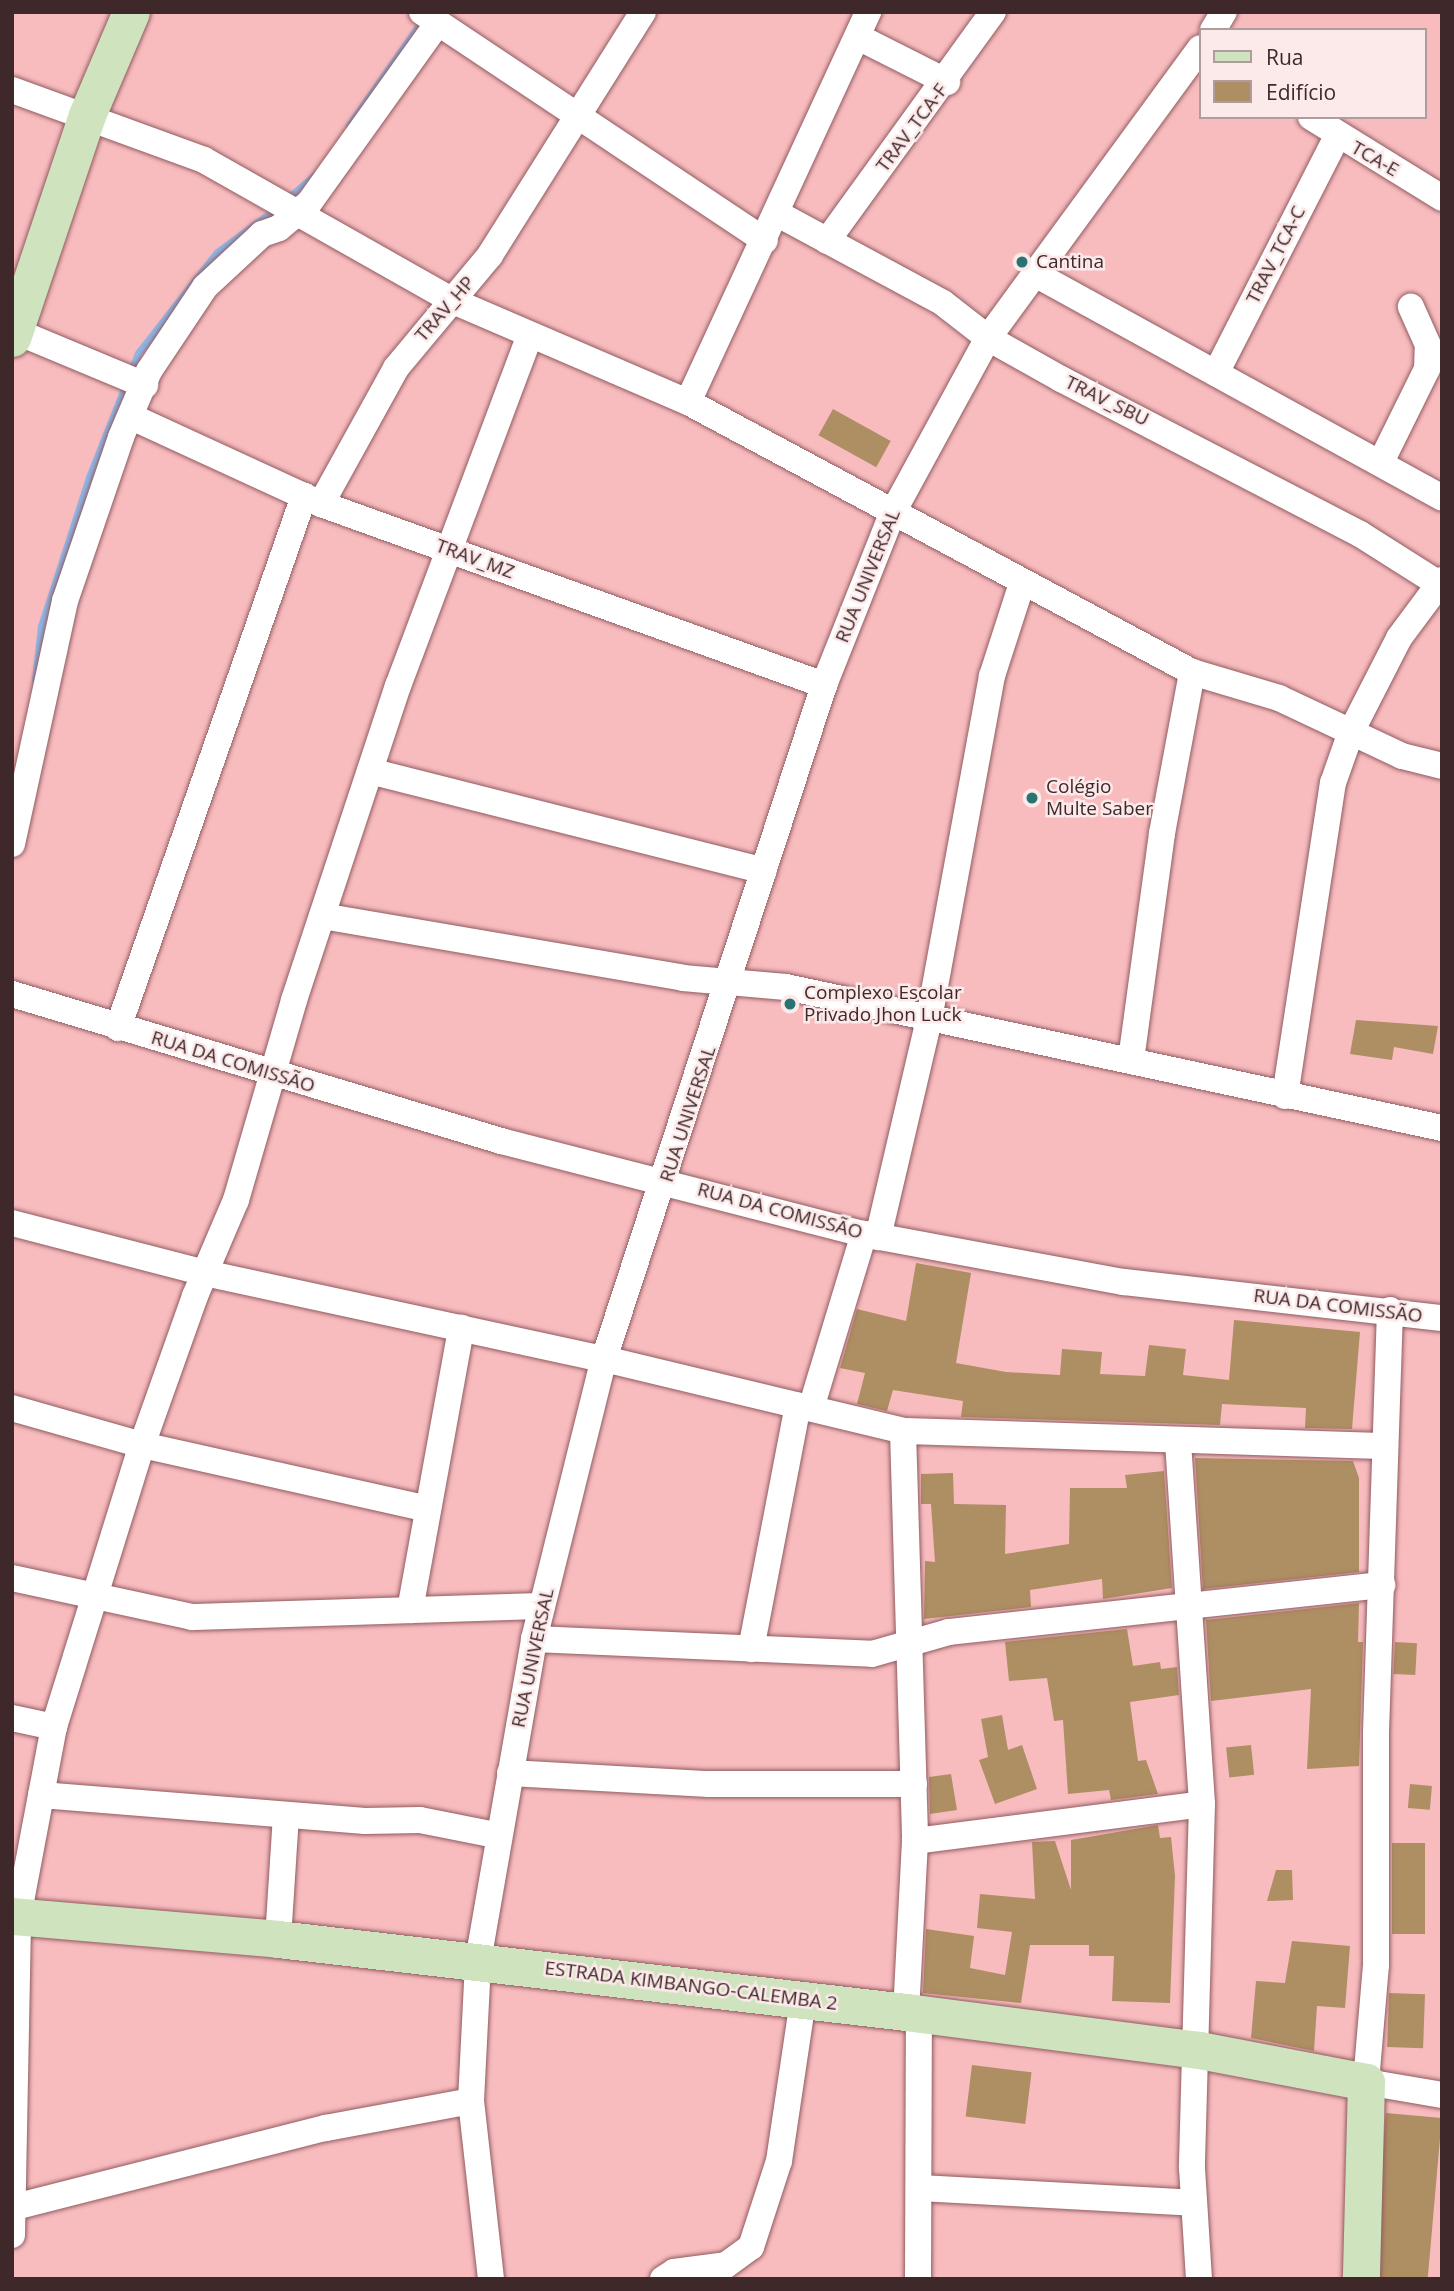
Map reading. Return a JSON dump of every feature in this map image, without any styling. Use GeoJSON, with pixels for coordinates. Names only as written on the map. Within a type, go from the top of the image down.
{"type":"FeatureCollection","features":[{"type":"Feature","properties":{"kind":"main road"},"geometry":{"type":"LineString","coordinates":[[14,334],[22,282],[129,13]]}},
{"type":"Feature","properties":{"kind":"main road","name":"ESTRADA KIMBANGO-CALEMBA 2"},"geometry":{"type":"LineString","coordinates":[[15,1917],[278,1939],[803,2000],[1199,2050],[1366,2082]]}},
{"type":"Feature","properties":{"kind":"main road"},"geometry":{"type":"LineString","coordinates":[[1361,2279],[1366,2082]]}},
{"type":"Feature","properties":{"kind":"street","name":"TRAV_HP"},"geometry":{"type":"LineString","coordinates":[[118,1028],[312,500],[390,378],[490,254],[643,12]]}},
{"type":"Feature","properties":{"kind":"street"},"geometry":{"type":"LineString","coordinates":[[688,402],[778,214],[868,12]]}},
{"type":"Feature","properties":{"kind":"street","name":"TRAV_TCA-F"},"geometry":{"type":"LineString","coordinates":[[827,241],[947,82],[993,12]]}},
{"type":"Feature","properties":{"kind":"street"},"geometry":{"type":"LineString","coordinates":[[1214,28],[1224,12]]}},
{"type":"Feature","properties":{"kind":"street"},"geometry":{"type":"LineString","coordinates":[[12,844],[65,601],[132,417],[168,336],[205,287],[262,234],[279,229],[299,211],[430,18],[765,241]]}},
{"type":"Feature","properties":{"kind":"street"},"geometry":{"type":"LineString","coordinates":[[858,37],[947,82]]}},
{"type":"Feature","properties":{"kind":"street","name":"RUA UNIVERSAL"},"geometry":{"type":"LineString","coordinates":[[491,2279],[471,2101],[478,1961],[496,1835],[534,1639],[604,1359],[666,1182],[824,685],[892,512],[988,338],[1037,275],[1198,51]]}},
{"type":"Feature","properties":{"kind":"street"},"geometry":{"type":"LineString","coordinates":[[12,90],[87,115],[204,160],[299,211],[453,301],[529,337],[688,402],[1192,672],[1279,698],[1402,756],[1442,766]]}},
{"type":"Feature","properties":{"kind":"street","name":"TCA-E"},"geometry":{"type":"LineString","coordinates":[[1314,119],[1337,137],[1442,198]]}},
{"type":"Feature","properties":{"kind":"street","name":"TRAV_TCA-C"},"geometry":{"type":"LineString","coordinates":[[1216,373],[1337,137]]}},
{"type":"Feature","properties":{"kind":"street","name":"TRAV_SBU"},"geometry":{"type":"LineString","coordinates":[[778,214],[943,303],[988,338],[1360,534],[1440,582]]}},
{"type":"Feature","properties":{"kind":"street"},"geometry":{"type":"LineString","coordinates":[[1037,275],[1381,462],[1442,498]]}},
{"type":"Feature","properties":{"kind":"street"},"geometry":{"type":"LineString","coordinates":[[1381,462],[1427,369],[1429,345],[1411,307]]}},
{"type":"Feature","properties":{"kind":"street"},"geometry":{"type":"LineString","coordinates":[[14,334],[145,385]]}},
{"type":"Feature","properties":{"kind":"street"},"geometry":{"type":"LineString","coordinates":[[12,2235],[15,2207],[15,1917],[54,1727],[142,1446],[205,1273],[236,1200],[272,1075],[370,771],[448,549],[529,337]]}},
{"type":"Feature","properties":{"kind":"street","name":"TRAV_MZ"},"geometry":{"type":"LineString","coordinates":[[132,417],[312,500],[824,685]]}},
{"type":"Feature","properties":{"kind":"street"},"geometry":{"type":"LineString","coordinates":[[1285,1096],[1334,783],[1351,732],[1399,638],[1440,582]]}},
{"type":"Feature","properties":{"kind":"street"},"geometry":{"type":"LineString","coordinates":[[751,1649],[804,1406],[871,1235],[929,1019],[992,676],[1022,583]]}},
{"type":"Feature","properties":{"kind":"street"},"geometry":{"type":"LineString","coordinates":[[1131,1060],[1162,833],[1192,672]]}},
{"type":"Feature","properties":{"kind":"street"},"geometry":{"type":"LineString","coordinates":[[370,771],[764,870]]}},
{"type":"Feature","properties":{"kind":"street"},"geometry":{"type":"LineString","coordinates":[[322,916],[683,978],[731,980],[1131,1060],[1285,1096],[1442,1128]]}},
{"type":"Feature","properties":{"kind":"street","name":"RUA DA COMISSÃO"},"geometry":{"type":"LineString","coordinates":[[12,994],[272,1075],[501,1142],[871,1235],[1124,1282],[1442,1318]]}},
{"type":"Feature","properties":{"kind":"street"},"geometry":{"type":"LineString","coordinates":[[12,1223],[205,1273],[604,1359],[903,1431],[1178,1442],[1384,1446]]}},
{"type":"Feature","properties":{"kind":"street"},"geometry":{"type":"LineString","coordinates":[[1366,2082],[1376,1965],[1384,1446],[1390,1310]]}},
{"type":"Feature","properties":{"kind":"street"},"geometry":{"type":"LineString","coordinates":[[410,1610],[461,1328]]}},
{"type":"Feature","properties":{"kind":"street"},"geometry":{"type":"LineString","coordinates":[[12,1408],[142,1446],[428,1509]]}},
{"type":"Feature","properties":{"kind":"street"},"geometry":{"type":"LineString","coordinates":[[903,1431],[907,1642],[914,1784],[913,2014],[919,2188],[918,2279]]}},
{"type":"Feature","properties":{"kind":"street"},"geometry":{"type":"LineString","coordinates":[[1178,1442],[1186,1605],[1202,1804],[1194,2203],[1199,2279]]}},
{"type":"Feature","properties":{"kind":"street"},"geometry":{"type":"LineString","coordinates":[[12,1578],[93,1598],[192,1617],[542,1606]]}},
{"type":"Feature","properties":{"kind":"street"},"geometry":{"type":"LineString","coordinates":[[534,1639],[872,1654],[907,1642],[1186,1605],[1382,1585]]}},
{"type":"Feature","properties":{"kind":"street"},"geometry":{"type":"LineString","coordinates":[[12,1718],[54,1727]]}},
{"type":"Feature","properties":{"kind":"street"},"geometry":{"type":"LineString","coordinates":[[510,1773],[709,1784],[914,1784]]}},
{"type":"Feature","properties":{"kind":"street"},"geometry":{"type":"LineString","coordinates":[[41,1795],[286,1815],[420,1820],[496,1835]]}},
{"type":"Feature","properties":{"kind":"street"},"geometry":{"type":"LineString","coordinates":[[915,1841],[1202,1804]]}},
{"type":"Feature","properties":{"kind":"street"},"geometry":{"type":"LineString","coordinates":[[278,1939],[286,1815]]}},
{"type":"Feature","properties":{"kind":"street"},"geometry":{"type":"LineString","coordinates":[[663,2279],[674,2272],[726,2265],[751,2247],[779,2161],[803,2000]]}},
{"type":"Feature","properties":{"kind":"street","name":"ESTRADA KIMBANGO-CALEMBA 2"},"geometry":{"type":"LineString","coordinates":[[1366,2082],[1442,2095]]}},
{"type":"Feature","properties":{"kind":"street"},"geometry":{"type":"LineString","coordinates":[[15,2207],[313,2131],[471,2101]]}},
{"type":"Feature","properties":{"kind":"street"},"geometry":{"type":"LineString","coordinates":[[919,2188],[1194,2203]]}},
{"type":"Feature","properties":{"kind":"building"},"geometry":{"type":"Polygon","coordinates":[[[833,409],[891,441],[876,467],[818,435],[833,409]]]}},
{"type":"Feature","properties":{"kind":"building"},"geometry":{"type":"Polygon","coordinates":[[[1356,1020],[1438,1026],[1433,1054],[1394,1047],[1392,1060],[1350,1054],[1356,1020]]]}},
{"type":"Feature","properties":{"kind":"building"},"geometry":{"type":"Polygon","coordinates":[[[916,1263],[971,1273],[956,1363],[1006,1372],[1060,1375],[1062,1349],[1102,1352],[1100,1374],[1145,1376],[1149,1345],[1186,1349],[1183,1375],[1229,1380],[1234,1320],[1360,1332],[1352,1429],[1305,1428],[1306,1408],[1222,1404],[1220,1425],[961,1417],[963,1401],[893,1390],[887,1411],[857,1404],[865,1373],[840,1368],[857,1309],[906,1321],[916,1263]]]}},
{"type":"Feature","properties":{"kind":"building"},"geometry":{"type":"Polygon","coordinates":[[[1195,1458],[1353,1461],[1359,1478],[1359,1572],[1203,1589],[1195,1458]]]}},
{"type":"Feature","properties":{"kind":"building"},"geometry":{"type":"Polygon","coordinates":[[[1164,1471],[1172,1588],[1103,1599],[1102,1579],[1030,1590],[1031,1607],[924,1619],[925,1561],[935,1562],[931,1504],[921,1504],[921,1474],[953,1473],[954,1504],[1006,1505],[1005,1554],[1069,1544],[1070,1488],[1127,1488],[1125,1475],[1164,1471]]]}},
{"type":"Feature","properties":{"kind":"building"},"geometry":{"type":"Polygon","coordinates":[[[1359,1603],[1358,1642],[1363,1642],[1359,1766],[1307,1769],[1311,1689],[1211,1701],[1206,1620],[1359,1603]]]}},
{"type":"Feature","properties":{"kind":"building"},"geometry":{"type":"Polygon","coordinates":[[[1127,1629],[1133,1666],[1160,1662],[1161,1669],[1177,1667],[1179,1695],[1130,1702],[1138,1761],[1146,1760],[1158,1794],[1111,1800],[1109,1790],[1068,1794],[1063,1720],[1054,1721],[1047,1678],[1009,1681],[1005,1642],[1127,1629]]]}},
{"type":"Feature","properties":{"kind":"building"},"geometry":{"type":"Polygon","coordinates":[[[1395,1642],[1417,1643],[1415,1675],[1393,1674],[1395,1642]]]}},
{"type":"Feature","properties":{"kind":"building"},"geometry":{"type":"Polygon","coordinates":[[[1002,1715],[1008,1750],[1022,1745],[1037,1789],[995,1804],[979,1760],[988,1757],[981,1719],[1002,1715]]]}},
{"type":"Feature","properties":{"kind":"building"},"geometry":{"type":"Polygon","coordinates":[[[1251,1745],[1254,1775],[1229,1777],[1226,1748],[1251,1745]]]}},
{"type":"Feature","properties":{"kind":"building"},"geometry":{"type":"Polygon","coordinates":[[[951,1774],[957,1810],[930,1814],[929,1777],[951,1774]]]}},
{"type":"Feature","properties":{"kind":"building"},"geometry":{"type":"Polygon","coordinates":[[[1410,1784],[1432,1786],[1430,1810],[1408,1808],[1410,1784]]]}},
{"type":"Feature","properties":{"kind":"building"},"geometry":{"type":"Polygon","coordinates":[[[1158,1825],[1160,1838],[1171,1837],[1175,1876],[1170,2003],[1112,2001],[1114,1956],[1089,1956],[1089,1945],[1030,1945],[1021,2003],[923,1993],[926,1929],[974,1936],[970,1968],[1005,1975],[1012,1932],[977,1928],[980,1894],[1035,1899],[1032,1842],[1055,1841],[1071,1890],[1071,1840],[1158,1825]]]}},
{"type":"Feature","properties":{"kind":"building"},"geometry":{"type":"Polygon","coordinates":[[[1392,1843],[1425,1843],[1425,1934],[1392,1934],[1392,1843]]]}},
{"type":"Feature","properties":{"kind":"building"},"geometry":{"type":"Polygon","coordinates":[[[1276,1870],[1292,1870],[1293,1900],[1267,1901],[1276,1870]]]}},
{"type":"Feature","properties":{"kind":"building"},"geometry":{"type":"Polygon","coordinates":[[[1292,1941],[1350,1946],[1345,2008],[1317,2006],[1314,2051],[1251,2038],[1256,1981],[1285,1983],[1292,1941]]]}},
{"type":"Feature","properties":{"kind":"building"},"geometry":{"type":"Polygon","coordinates":[[[1389,1993],[1425,1994],[1423,2048],[1387,2047],[1389,1993]]]}},
{"type":"Feature","properties":{"kind":"building"},"geometry":{"type":"Polygon","coordinates":[[[972,2065],[1032,2072],[1025,2124],[966,2117],[972,2065]]]}},
{"type":"Feature","properties":{"kind":"building"},"geometry":{"type":"Polygon","coordinates":[[[1386,2113],[1442,2118],[1428,2279],[1372,2278],[1386,2113]]]}},
{"type":"Feature","properties":{"kind":"waterway"},"geometry":{"type":"LineString","coordinates":[[349,125],[417,28]]}},
{"type":"Feature","properties":{"kind":"waterway"},"geometry":{"type":"LineString","coordinates":[[287,199],[315,175]]}},
{"type":"Feature","properties":{"kind":"waterway"},"geometry":{"type":"LineString","coordinates":[[35,680],[41,626],[89,477],[138,353],[217,252],[278,207]]}},
{"type":"Feature","properties":{"kind":"place","name":"Cantina"},"geometry":{"type":"Point","coordinates":[1022,262]}},
{"type":"Feature","properties":{"kind":"place","name":"Colégio Multe Saber"},"geometry":{"type":"Point","coordinates":[1032,798]}},
{"type":"Feature","properties":{"kind":"place","name":"Complexo Escolar Privado Jhon Luck"},"geometry":{"type":"Point","coordinates":[790,1004]}}]}
